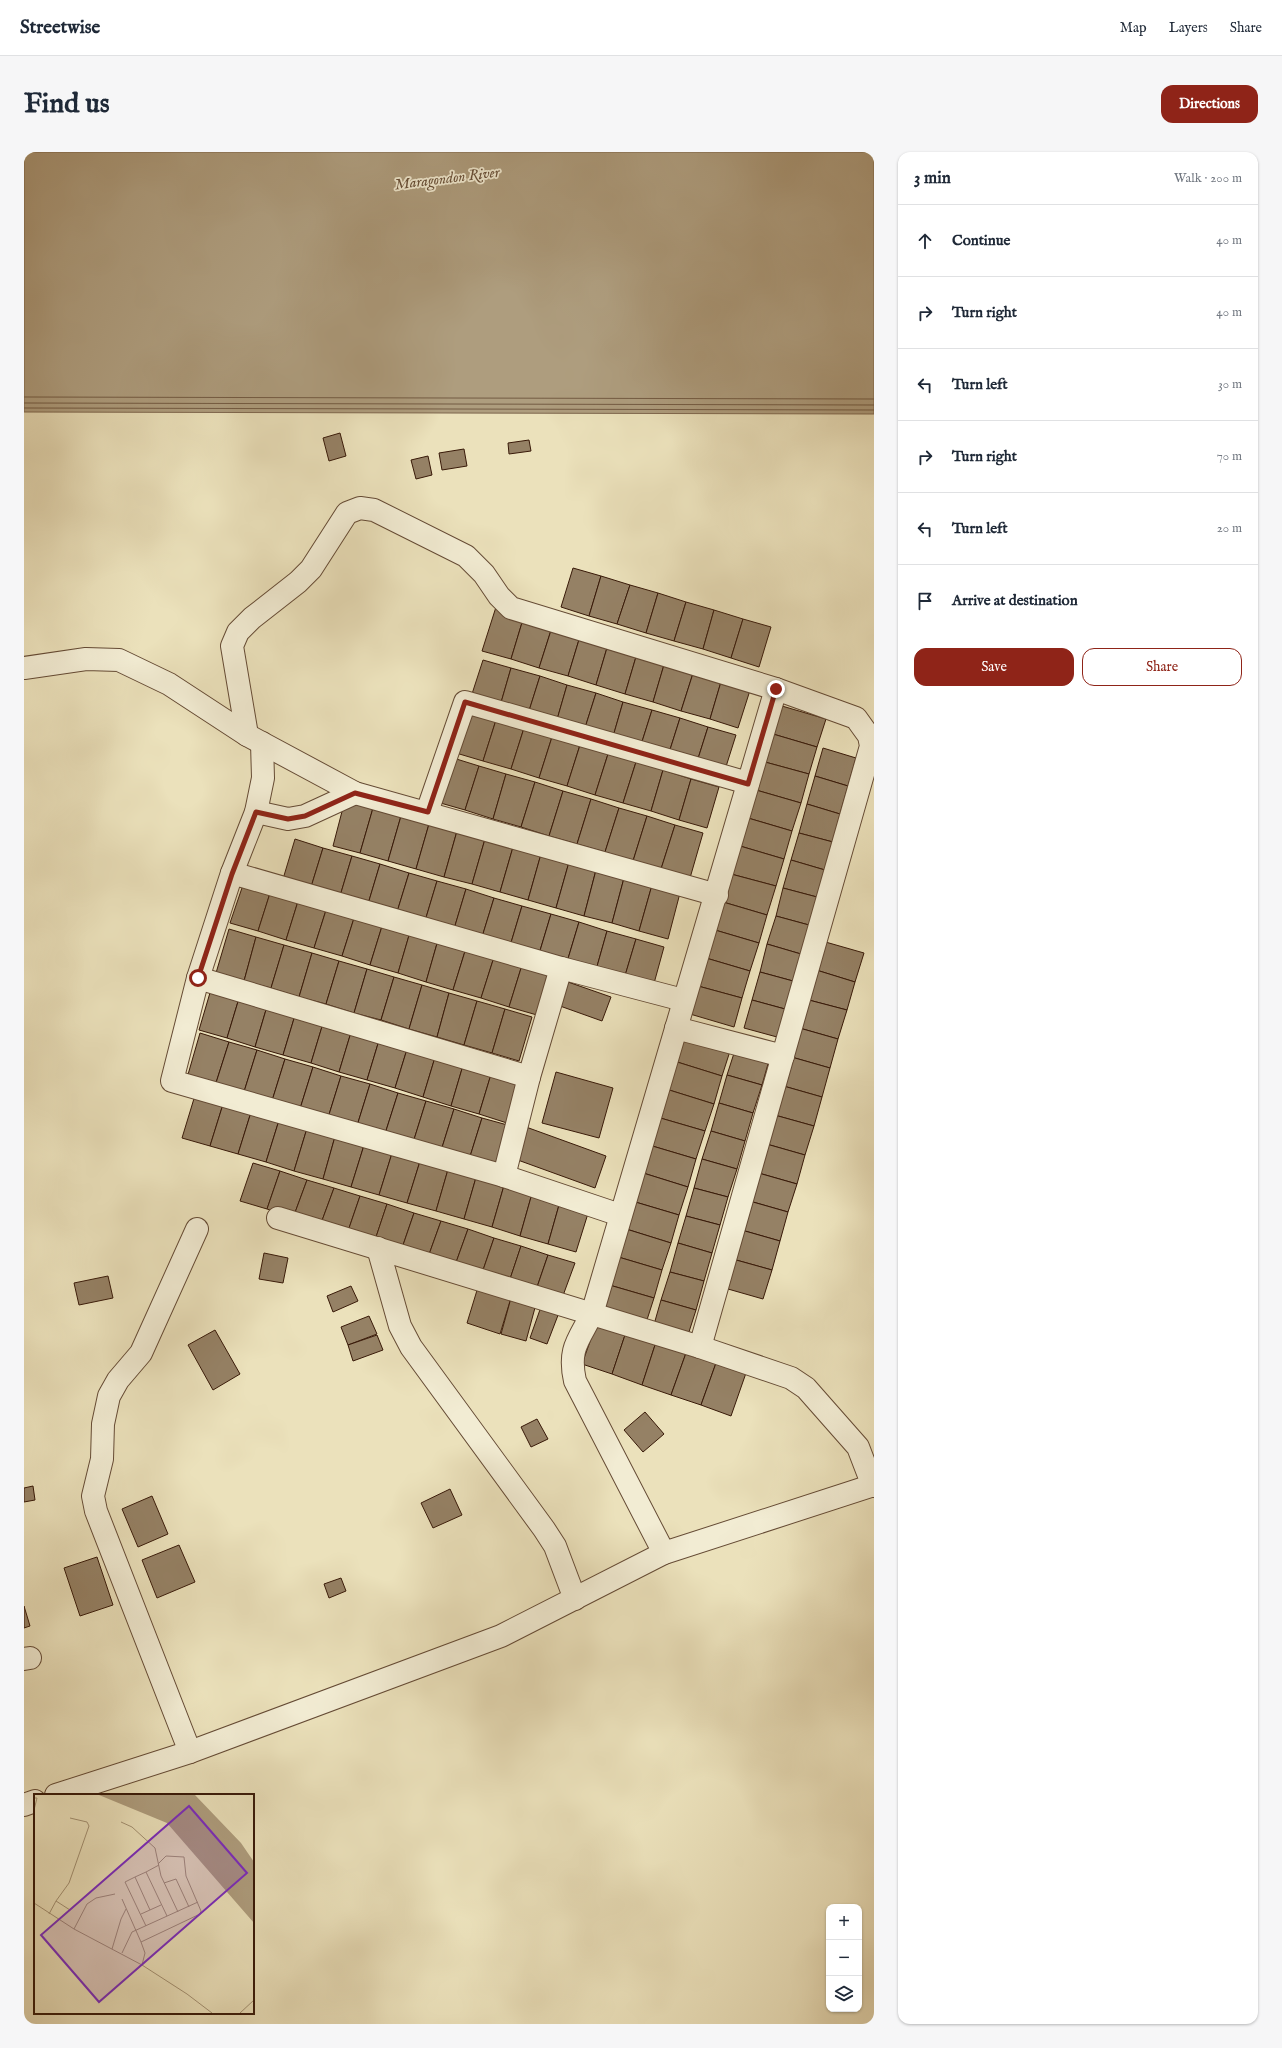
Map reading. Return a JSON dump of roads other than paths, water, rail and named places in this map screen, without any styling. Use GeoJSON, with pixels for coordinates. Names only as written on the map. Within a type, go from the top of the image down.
{"type":"FeatureCollection","features":[{"type":"Feature","properties":{"kind":"street"},"geometry":{"type":"LineString","coordinates":[[620,1214],[504,1176],[172,1082],[198,978],[232,874],[256,812],[263,778],[232,646],[238,632],[252,618],[298,582],[311,569],[347,513],[360,508],[374,510],[466,556],[484,574],[499,596],[511,608],[776,689],[856,718],[869,736],[872,746],[782,1056],[700,1347]]}},
{"type":"Feature","properties":{"kind":"street"},"geometry":{"type":"LineString","coordinates":[[24,668],[86,659],[119,660],[169,684],[255,739],[355,793],[428,812],[717,895]]}},
{"type":"Feature","properties":{"kind":"street"},"geometry":{"type":"LineString","coordinates":[[664,1553],[575,1381],[571,1364],[572,1353],[592,1314],[683,1000],[717,895],[776,689]]}},
{"type":"Feature","properties":{"kind":"street"},"geometry":{"type":"LineString","coordinates":[[428,812],[465,702],[748,784]]}},
{"type":"Feature","properties":{"kind":"street"},"geometry":{"type":"LineString","coordinates":[[256,812],[288,819],[305,816],[355,793]]}},
{"type":"Feature","properties":{"kind":"street"},"geometry":{"type":"LineString","coordinates":[[232,874],[561,968],[683,1000]]}},
{"type":"Feature","properties":{"kind":"street"},"geometry":{"type":"LineString","coordinates":[[504,1176],[529,1077],[561,968]]}},
{"type":"Feature","properties":{"kind":"street"},"geometry":{"type":"LineString","coordinates":[[198,978],[529,1077]]}},
{"type":"Feature","properties":{"kind":"street"},"geometry":{"type":"LineString","coordinates":[[676,1028],[782,1056]]}},
{"type":"Feature","properties":{"kind":"street"},"geometry":{"type":"LineString","coordinates":[[59,1794],[190,1752],[501,1636],[664,1553],[874,1486],[858,1447],[806,1388],[780,1374],[700,1347],[278,1218]]}},
{"type":"Feature","properties":{"kind":"street"},"geometry":{"type":"LineString","coordinates":[[190,1752],[96,1511],[93,1496],[102,1459],[103,1424],[109,1396],[118,1380],[141,1353],[197,1229]]}},
{"type":"Feature","properties":{"kind":"street"},"geometry":{"type":"LineString","coordinates":[[378,1248],[400,1326],[411,1347],[544,1529],[555,1546],[575,1599]]}},
{"type":"Feature","properties":{"kind":"street"},"geometry":{"type":"LineString","coordinates":[[24,1805],[34,1801]]}},
{"type":"Feature","properties":{"kind":"water","name":"Maragondon River"},"geometry":{"type":"Polygon","coordinates":[[[24,152],[874,152],[874,414],[24,412],[24,152]]]}}]}
